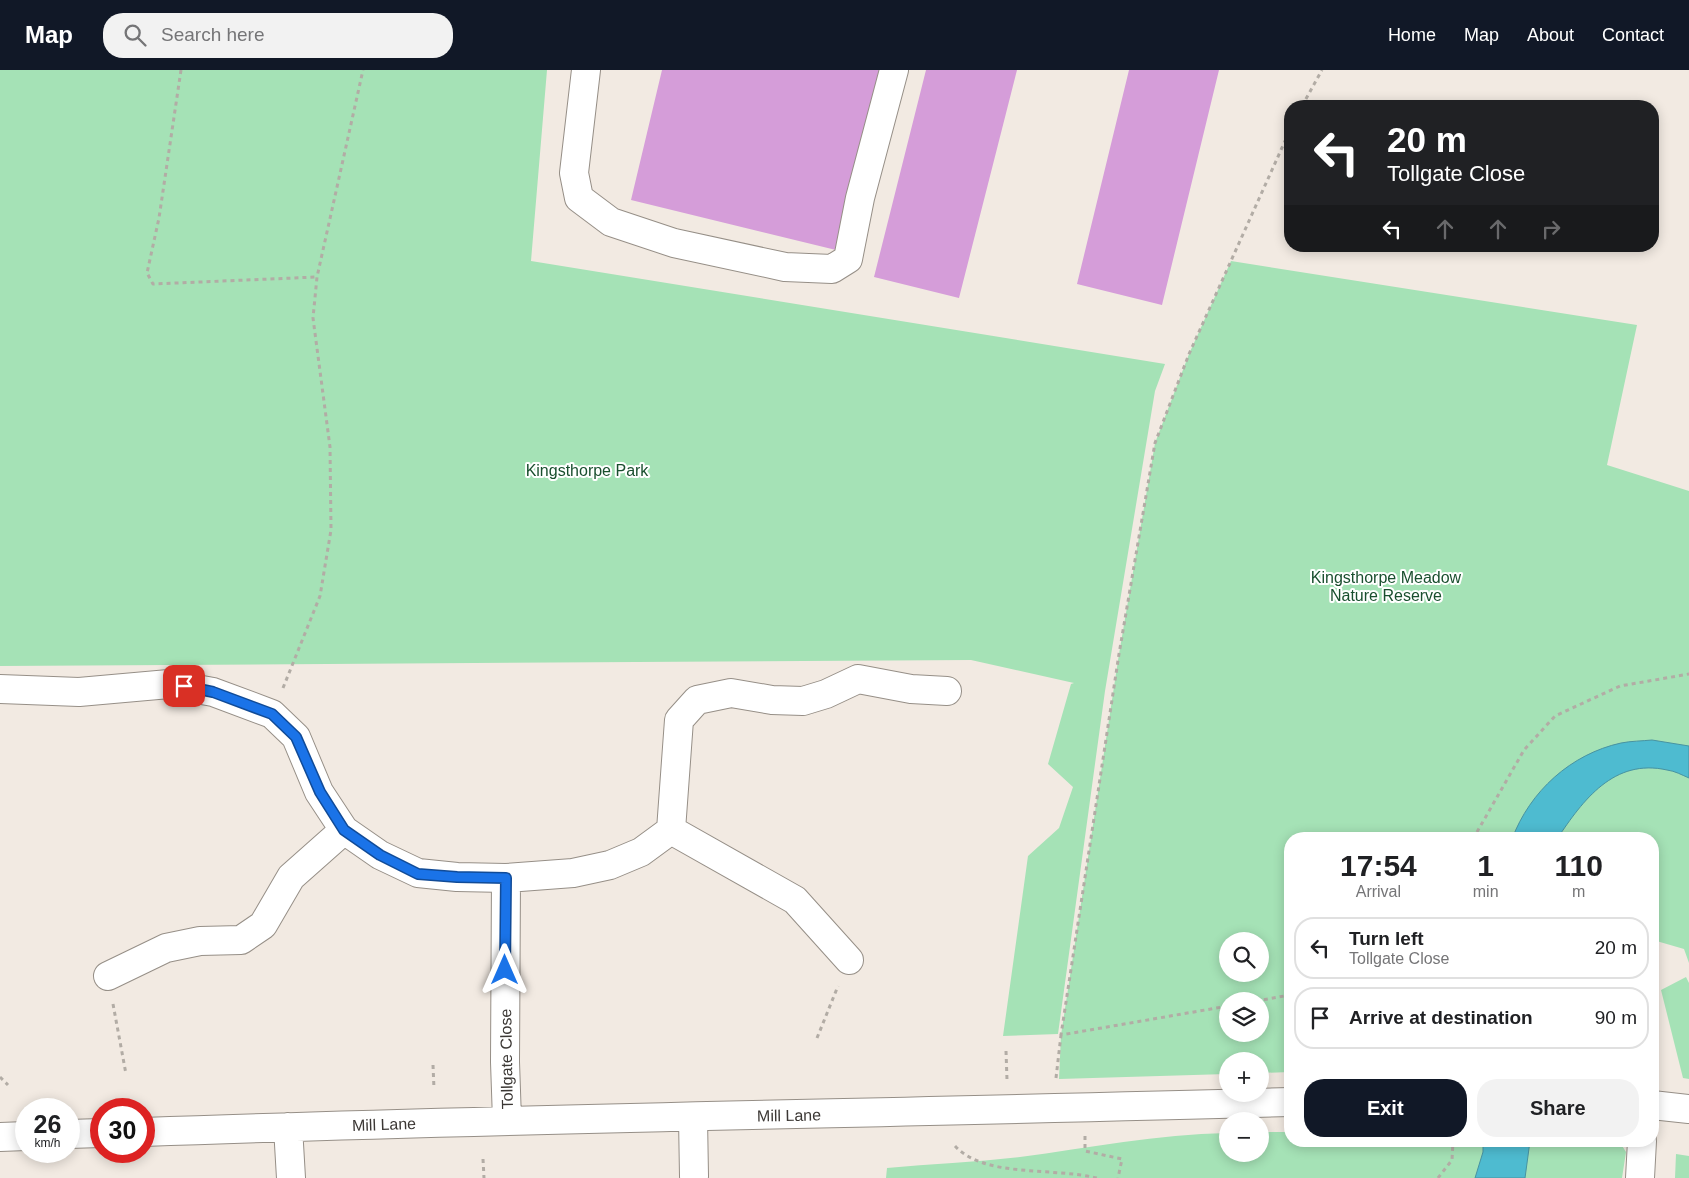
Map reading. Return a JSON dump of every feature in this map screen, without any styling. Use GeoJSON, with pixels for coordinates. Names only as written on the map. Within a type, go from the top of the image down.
{"type":"FeatureCollection","features":[{"type":"Feature","properties":{"kind":"street"},"geometry":{"type":"LineString","coordinates":[[586,70],[574,173],[579,198],[611,222],[674,243],[784,267],[832,269],[848,259],[860,198],[894,70]]}},
{"type":"Feature","properties":{"kind":"street"},"geometry":{"type":"LineString","coordinates":[[0,689],[79,692],[169,684],[213,692],[272,714],[296,737],[320,792],[344,830],[380,855],[418,874],[506,878],[573,873],[610,866],[641,852],[671,830],[679,720],[697,700],[731,693],[772,700],[803,701],[826,694],[858,679],[911,689],[947,692]]}},
{"type":"Feature","properties":{"kind":"street"},"geometry":{"type":"LineString","coordinates":[[108,976],[166,948],[200,941],[241,940],[263,925],[292,877],[344,830]]}},
{"type":"Feature","properties":{"kind":"street"},"geometry":{"type":"LineString","coordinates":[[671,830],[795,900],[849,960]]}},
{"type":"Feature","properties":{"kind":"street","name":"Tollgate Close"},"geometry":{"type":"LineString","coordinates":[[506,878],[505,1062],[507,1120]]}},
{"type":"Feature","properties":{"kind":"street","name":"Mill Lane"},"geometry":{"type":"LineString","coordinates":[[155,1132],[507,1120],[693,1118],[1284,1102]]}},
{"type":"Feature","properties":{"kind":"street"},"geometry":{"type":"LineString","coordinates":[[1659,1106],[1689,1108]]}},
{"type":"Feature","properties":{"kind":"street"},"geometry":{"type":"LineString","coordinates":[[693,1118],[694,1176]]}},
{"type":"Feature","properties":{"kind":"street"},"geometry":{"type":"LineString","coordinates":[[288,1127],[291,1178]]}},
{"type":"Feature","properties":{"kind":"street"},"geometry":{"type":"LineString","coordinates":[[0,1137],[15,1136]]}},
{"type":"Feature","properties":{"kind":"street"},"geometry":{"type":"LineString","coordinates":[[1640,1178],[1642,1147]]}},
{"type":"Feature","properties":{"kind":"path"},"geometry":{"type":"LineString","coordinates":[[181,70],[159,218],[147,273],[153,284],[317,277]]}},
{"type":"Feature","properties":{"kind":"path"},"geometry":{"type":"LineString","coordinates":[[272,714],[320,596],[331,530],[330,447],[313,318],[317,277],[363,70]]}},
{"type":"Feature","properties":{"kind":"path"},"geometry":{"type":"LineString","coordinates":[[1305,100],[1322,70]]}},
{"type":"Feature","properties":{"kind":"path"},"geometry":{"type":"LineString","coordinates":[[1052,1109],[1061,1035],[1119,654],[1155,443],[1189,354],[1284,143]]}},
{"type":"Feature","properties":{"kind":"path"},"geometry":{"type":"LineString","coordinates":[[1476,832],[1524,750],[1555,716],[1620,686],[1689,674]]}},
{"type":"Feature","properties":{"kind":"path"},"geometry":{"type":"LineString","coordinates":[[817,1038],[849,960]]}},
{"type":"Feature","properties":{"kind":"path"},"geometry":{"type":"LineString","coordinates":[[108,976],[126,1074]]}},
{"type":"Feature","properties":{"kind":"path"},"geometry":{"type":"LineString","coordinates":[[1269,999],[1284,996]]}},
{"type":"Feature","properties":{"kind":"path"},"geometry":{"type":"LineString","coordinates":[[1061,1035],[1219,1008]]}},
{"type":"Feature","properties":{"kind":"path"},"geometry":{"type":"LineString","coordinates":[[1006,1051],[1007,1088]]}},
{"type":"Feature","properties":{"kind":"path"},"geometry":{"type":"LineString","coordinates":[[433,1066],[434,1089]]}},
{"type":"Feature","properties":{"kind":"path"},"geometry":{"type":"LineString","coordinates":[[0,1077],[8,1085]]}},
{"type":"Feature","properties":{"kind":"path"},"geometry":{"type":"LineString","coordinates":[[1085,1135],[1085,1151],[1122,1160],[1118,1178]]}},
{"type":"Feature","properties":{"kind":"path"},"geometry":{"type":"LineString","coordinates":[[955,1146],[962,1158],[970,1164]]}},
{"type":"Feature","properties":{"kind":"path"},"geometry":{"type":"LineString","coordinates":[[1438,1178],[1452,1160],[1453,1147]]}},
{"type":"Feature","properties":{"kind":"path"},"geometry":{"type":"LineString","coordinates":[[483,1159],[484,1178]]}},
{"type":"Feature","properties":{"kind":"path"},"geometry":{"type":"LineString","coordinates":[[1038,1177],[1083,1176],[1097,1178]]}},
{"type":"Feature","properties":{"kind":"green space","name":"Kingsthorpe Park"},"geometry":{"type":"Polygon","coordinates":[[[0,70],[547,70],[531,261],[1165,364],[1155,391],[1105,691],[1058,1034],[1003,1036],[1028,856],[1059,828],[1073,787],[1048,764],[1071,684],[1074,683],[971,660],[0,666],[0,70]]]}},
{"type":"Feature","properties":{"kind":"green space","name":"Kingsthorpe Meadow Nature Reserve"},"geometry":{"type":"Polygon","coordinates":[[[1231,261],[1637,325],[1607,465],[1689,491],[1689,963],[1684,949],[1659,942],[1659,832],[1284,832],[1284,1072],[1269,1073],[1269,1052],[1219,1052],[1219,1074],[1059,1079],[1061,1035],[1119,654],[1155,443],[1189,354],[1231,261]]]}},
{"type":"Feature","properties":{"kind":"green space"},"geometry":{"type":"Polygon","coordinates":[[[1686,977],[1689,983],[1689,1079],[1683,1078],[1661,990],[1686,977]]]}},
{"type":"Feature","properties":{"kind":"green space"},"geometry":{"type":"Polygon","coordinates":[[[1269,1132],[1284,1132],[1284,1147],[1623,1147],[1626,1152],[1622,1178],[886,1178],[887,1168],[1020,1157],[1149,1139],[1219,1133],[1219,1162],[1269,1162],[1269,1132]]]}},
{"type":"Feature","properties":{"kind":"green space"},"geometry":{"type":"Polygon","coordinates":[[[1676,1154],[1689,1156],[1689,1178],[1675,1178],[1676,1154]]]}},
{"type":"Feature","properties":{"kind":"water"},"geometry":{"type":"Polygon","coordinates":[[[1652,740],[1689,746],[1689,778],[1667,770],[1648,768],[1631,770],[1616,776],[1602,785],[1589,797],[1562,832],[1515,832],[1530,805],[1554,777],[1585,756],[1603,748],[1625,742],[1652,740]]]}},
{"type":"Feature","properties":{"kind":"water"},"geometry":{"type":"Polygon","coordinates":[[[1483,1147],[1529,1147],[1525,1178],[1475,1178],[1483,1147]]]}},
{"type":"Feature","properties":{"kind":"building"},"geometry":{"type":"Polygon","coordinates":[[[662,70],[879,70],[836,250],[631,200],[662,70]]]}},
{"type":"Feature","properties":{"kind":"building"},"geometry":{"type":"Polygon","coordinates":[[[926,70],[1017,70],[959,298],[874,277],[926,70]]]}},
{"type":"Feature","properties":{"kind":"building"},"geometry":{"type":"Polygon","coordinates":[[[1129,70],[1219,70],[1162,305],[1077,284],[1129,70]]]}},
{"type":"Feature","properties":{"kind":"route"},"geometry":{"type":"LineString","coordinates":[[184,686],[213,692],[272,714],[296,737],[320,792],[344,830],[380,855],[418,874],[506,878],[505,970]]}}]}
